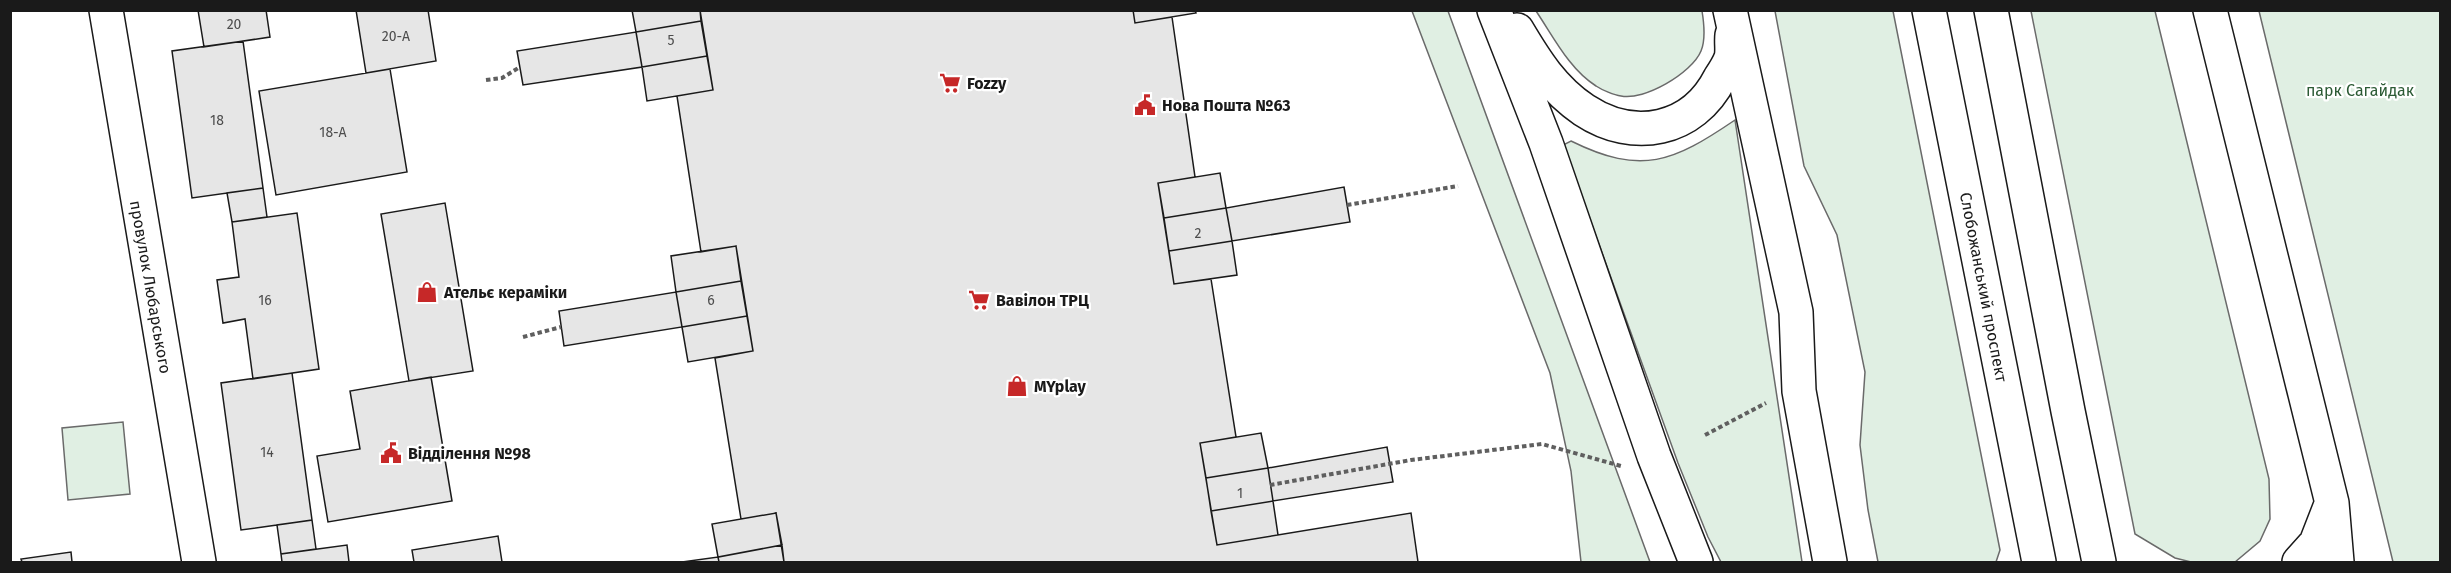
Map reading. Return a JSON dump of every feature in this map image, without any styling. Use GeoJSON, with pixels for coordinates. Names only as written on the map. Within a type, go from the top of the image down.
{"type":"FeatureCollection","features":[{"type":"Feature","properties":{"kind":"main road","name":"провулок Любарського"},"geometry":{"type":"LineString","coordinates":[[106,10],[199,562]]}},
{"type":"Feature","properties":{"kind":"main road"},"geometry":{"type":"LineString","coordinates":[[1494,10],[1546,143],[1654,456],[1696,562]]}},
{"type":"Feature","properties":{"kind":"main road"},"geometry":{"type":"LineString","coordinates":[[1506,10],[1533,56],[1556,88],[1586,111],[1622,126],[1646,129],[1669,125],[1694,112],[1713,92],[1731,58],[1731,15]]}},
{"type":"Feature","properties":{"kind":"main road","name":"Слобожанський проспект"},"geometry":{"type":"LineString","coordinates":[[1929,10],[2039,562]]}},
{"type":"Feature","properties":{"kind":"main road"},"geometry":{"type":"LineString","coordinates":[[1991,10],[2063,387],[2100,562]]}},
{"type":"Feature","properties":{"kind":"main road"},"geometry":{"type":"LineString","coordinates":[[2210,10],[2332,503],[2337,562]]}},
{"type":"Feature","properties":{"kind":"main road"},"geometry":{"type":"LineString","coordinates":[[1731,15],[1796,312],[1799,391],[1830,562]]}},
{"type":"Feature","properties":{"kind":"main road"},"geometry":{"type":"LineString","coordinates":[[2299,562],[2316,543],[2332,503]]}},
{"type":"Feature","properties":{"kind":"main road"},"geometry":{"type":"LineString","coordinates":[[2028,562],[2031,519]]}},
{"type":"Feature","properties":{"kind":"path"},"geometry":{"type":"LineString","coordinates":[[486,80],[502,78],[520,67]]}},
{"type":"Feature","properties":{"kind":"path"},"geometry":{"type":"LineString","coordinates":[[1347,205],[1458,186]]}},
{"type":"Feature","properties":{"kind":"path"},"geometry":{"type":"LineString","coordinates":[[523,337],[561,327]]}},
{"type":"Feature","properties":{"kind":"path"},"geometry":{"type":"LineString","coordinates":[[1706,435],[1775,398]]}},
{"type":"Feature","properties":{"kind":"path"},"geometry":{"type":"LineString","coordinates":[[1270,485],[1411,460],[1542,444],[1624,467]]}},
{"type":"Feature","properties":{"kind":"green space"},"geometry":{"type":"Polygon","coordinates":[[[1412,11],[1448,11],[1650,562],[1581,562],[1571,471],[1550,373],[1412,11]]]}},
{"type":"Feature","properties":{"kind":"green space"},"geometry":{"type":"Polygon","coordinates":[[[1536,11],[1702,11],[1704,41],[1696,59],[1666,84],[1642,94],[1621,96],[1599,88],[1578,71],[1562,52],[1536,11]]]}},
{"type":"Feature","properties":{"kind":"green space"},"geometry":{"type":"Polygon","coordinates":[[[1775,11],[1893,11],[2000,550],[1996,562],[1878,562],[1868,510],[1860,445],[1865,372],[1837,235],[1804,166],[1775,11]]]}},
{"type":"Feature","properties":{"kind":"green space"},"geometry":{"type":"Polygon","coordinates":[[[2031,11],[2155,11],[2269,479],[2270,519],[2260,541],[2235,562],[2191,562],[2175,558],[2135,534],[2031,11]]]}},
{"type":"Feature","properties":{"kind":"green space","name":"парк Сагайдак"},"geometry":{"type":"Polygon","coordinates":[[[2259,11],[2440,11],[2440,562],[2393,562],[2259,11]]]}},
{"type":"Feature","properties":{"kind":"green space"},"geometry":{"type":"Polygon","coordinates":[[[1735,120],[1802,562],[1721,562],[1708,537],[1678,463],[1563,145],[1571,141],[1596,152],[1618,158],[1638,161],[1656,159],[1693,146],[1735,120]]]}},
{"type":"Feature","properties":{"kind":"green space"},"geometry":{"type":"Polygon","coordinates":[[[123,422],[130,494],[68,500],[62,428],[123,422]]]}},
{"type":"Feature","properties":{"kind":"building"},"geometry":{"type":"Polygon","coordinates":[[[198,10],[266,10],[270,37],[204,47],[198,10]]]}},
{"type":"Feature","properties":{"kind":"building"},"geometry":{"type":"Polygon","coordinates":[[[356,10],[428,10],[436,61],[366,73],[356,10]]]}},
{"type":"Feature","properties":{"kind":"building"},"geometry":{"type":"Polygon","coordinates":[[[632,10],[700,10],[701,21],[636,32],[632,10]]]}},
{"type":"Feature","properties":{"kind":"building","name":"Вавілон ТРЦ"},"geometry":{"type":"Polygon","coordinates":[[[700,10],[1133,10],[1135,23],[1172,17],[1195,177],[1158,183],[1174,284],[1211,279],[1236,437],[1200,443],[1217,545],[1411,513],[1418,562],[784,562],[776,513],[741,519],[715,358],[753,351],[736,246],[701,252],[677,96],[713,90],[700,10]]]}},
{"type":"Feature","properties":{"kind":"building"},"geometry":{"type":"Polygon","coordinates":[[[1133,10],[1195,10],[1196,13],[1135,23],[1133,10]]]}},
{"type":"Feature","properties":{"kind":"building"},"geometry":{"type":"Polygon","coordinates":[[[701,21],[707,56],[642,67],[636,32],[701,21]]]}},
{"type":"Feature","properties":{"kind":"building"},"geometry":{"type":"Polygon","coordinates":[[[636,32],[642,67],[523,85],[517,51],[636,32]]]}},
{"type":"Feature","properties":{"kind":"building"},"geometry":{"type":"Polygon","coordinates":[[[243,41],[263,188],[192,198],[172,51],[243,41]]]}},
{"type":"Feature","properties":{"kind":"building"},"geometry":{"type":"Polygon","coordinates":[[[707,56],[713,90],[647,101],[642,67],[707,56]]]}},
{"type":"Feature","properties":{"kind":"building"},"geometry":{"type":"Polygon","coordinates":[[[390,69],[407,172],[276,195],[259,91],[390,69]]]}},
{"type":"Feature","properties":{"kind":"building"},"geometry":{"type":"Polygon","coordinates":[[[1220,173],[1226,208],[1164,218],[1158,183],[1220,173]]]}},
{"type":"Feature","properties":{"kind":"building"},"geometry":{"type":"Polygon","coordinates":[[[1344,187],[1350,222],[1232,241],[1226,208],[1344,187]]]}},
{"type":"Feature","properties":{"kind":"building"},"geometry":{"type":"Polygon","coordinates":[[[263,188],[267,217],[232,222],[227,193],[263,188]]]}},
{"type":"Feature","properties":{"kind":"building","name":"Ательє кераміки"},"geometry":{"type":"Polygon","coordinates":[[[445,203],[473,371],[409,381],[381,214],[445,203]]]}},
{"type":"Feature","properties":{"kind":"building"},"geometry":{"type":"Polygon","coordinates":[[[1226,208],[1232,241],[1169,251],[1164,218],[1226,208]]]}},
{"type":"Feature","properties":{"kind":"building"},"geometry":{"type":"Polygon","coordinates":[[[297,213],[319,369],[253,379],[245,319],[223,323],[217,280],[239,277],[232,222],[297,213]]]}},
{"type":"Feature","properties":{"kind":"building"},"geometry":{"type":"Polygon","coordinates":[[[1232,241],[1237,275],[1174,284],[1169,251],[1232,241]]]}},
{"type":"Feature","properties":{"kind":"building"},"geometry":{"type":"Polygon","coordinates":[[[736,246],[741,281],[676,292],[671,256],[736,246]]]}},
{"type":"Feature","properties":{"kind":"building"},"geometry":{"type":"Polygon","coordinates":[[[741,281],[747,316],[682,327],[676,292],[741,281]]]}},
{"type":"Feature","properties":{"kind":"building"},"geometry":{"type":"Polygon","coordinates":[[[676,292],[682,327],[564,346],[559,311],[676,292]]]}},
{"type":"Feature","properties":{"kind":"building"},"geometry":{"type":"Polygon","coordinates":[[[747,316],[753,351],[688,362],[682,327],[747,316]]]}},
{"type":"Feature","properties":{"kind":"building"},"geometry":{"type":"Polygon","coordinates":[[[292,373],[312,520],[241,530],[221,383],[292,373]]]}},
{"type":"Feature","properties":{"kind":"building","name":"Відділення №98"},"geometry":{"type":"Polygon","coordinates":[[[431,377],[452,501],[328,522],[317,456],[360,449],[350,391],[431,377]]]}},
{"type":"Feature","properties":{"kind":"building"},"geometry":{"type":"Polygon","coordinates":[[[1261,433],[1268,468],[1206,478],[1200,443],[1261,433]]]}},
{"type":"Feature","properties":{"kind":"building"},"geometry":{"type":"Polygon","coordinates":[[[1387,447],[1393,482],[1273,501],[1268,468],[1387,447]]]}},
{"type":"Feature","properties":{"kind":"building"},"geometry":{"type":"Polygon","coordinates":[[[1268,468],[1273,501],[1211,511],[1206,478],[1268,468]]]}},
{"type":"Feature","properties":{"kind":"building"},"geometry":{"type":"Polygon","coordinates":[[[1273,501],[1278,535],[1217,545],[1211,511],[1273,501]]]}},
{"type":"Feature","properties":{"kind":"building"},"geometry":{"type":"Polygon","coordinates":[[[776,513],[782,545],[718,557],[712,524],[776,513]]]}},
{"type":"Feature","properties":{"kind":"building"},"geometry":{"type":"Polygon","coordinates":[[[312,520],[316,549],[281,554],[277,525],[312,520]]]}},
{"type":"Feature","properties":{"kind":"building"},"geometry":{"type":"Polygon","coordinates":[[[498,536],[502,562],[414,562],[412,550],[498,536]]]}},
{"type":"Feature","properties":{"kind":"building"},"geometry":{"type":"Polygon","coordinates":[[[347,545],[349,562],[282,562],[281,554],[347,545]]]}},
{"type":"Feature","properties":{"kind":"building"},"geometry":{"type":"Polygon","coordinates":[[[782,545],[784,562],[719,562],[718,557],[782,545]]]}},
{"type":"Feature","properties":{"kind":"building"},"geometry":{"type":"Polygon","coordinates":[[[71,552],[72,562],[22,562],[21,559],[71,552]]]}},
{"type":"Feature","properties":{"kind":"building"},"geometry":{"type":"Polygon","coordinates":[[[718,557],[719,562],[682,562],[718,557]]]}},
{"type":"Feature","properties":{"kind":"place","name":"Fozzy"},"geometry":{"type":"Point","coordinates":[950,83]}},
{"type":"Feature","properties":{"kind":"place","name":"Нова Пошта №63"},"geometry":{"type":"Point","coordinates":[1145,105]}},
{"type":"Feature","properties":{"kind":"place","name":"Ательє кераміки"},"geometry":{"type":"Point","coordinates":[427,292]}},
{"type":"Feature","properties":{"kind":"place","name":"Вавілон ТРЦ"},"geometry":{"type":"Point","coordinates":[979,300]}},
{"type":"Feature","properties":{"kind":"place","name":"MYplay"},"geometry":{"type":"Point","coordinates":[1017,386]}},
{"type":"Feature","properties":{"kind":"place","name":"Відділення №98"},"geometry":{"type":"Point","coordinates":[391,453]}}]}
